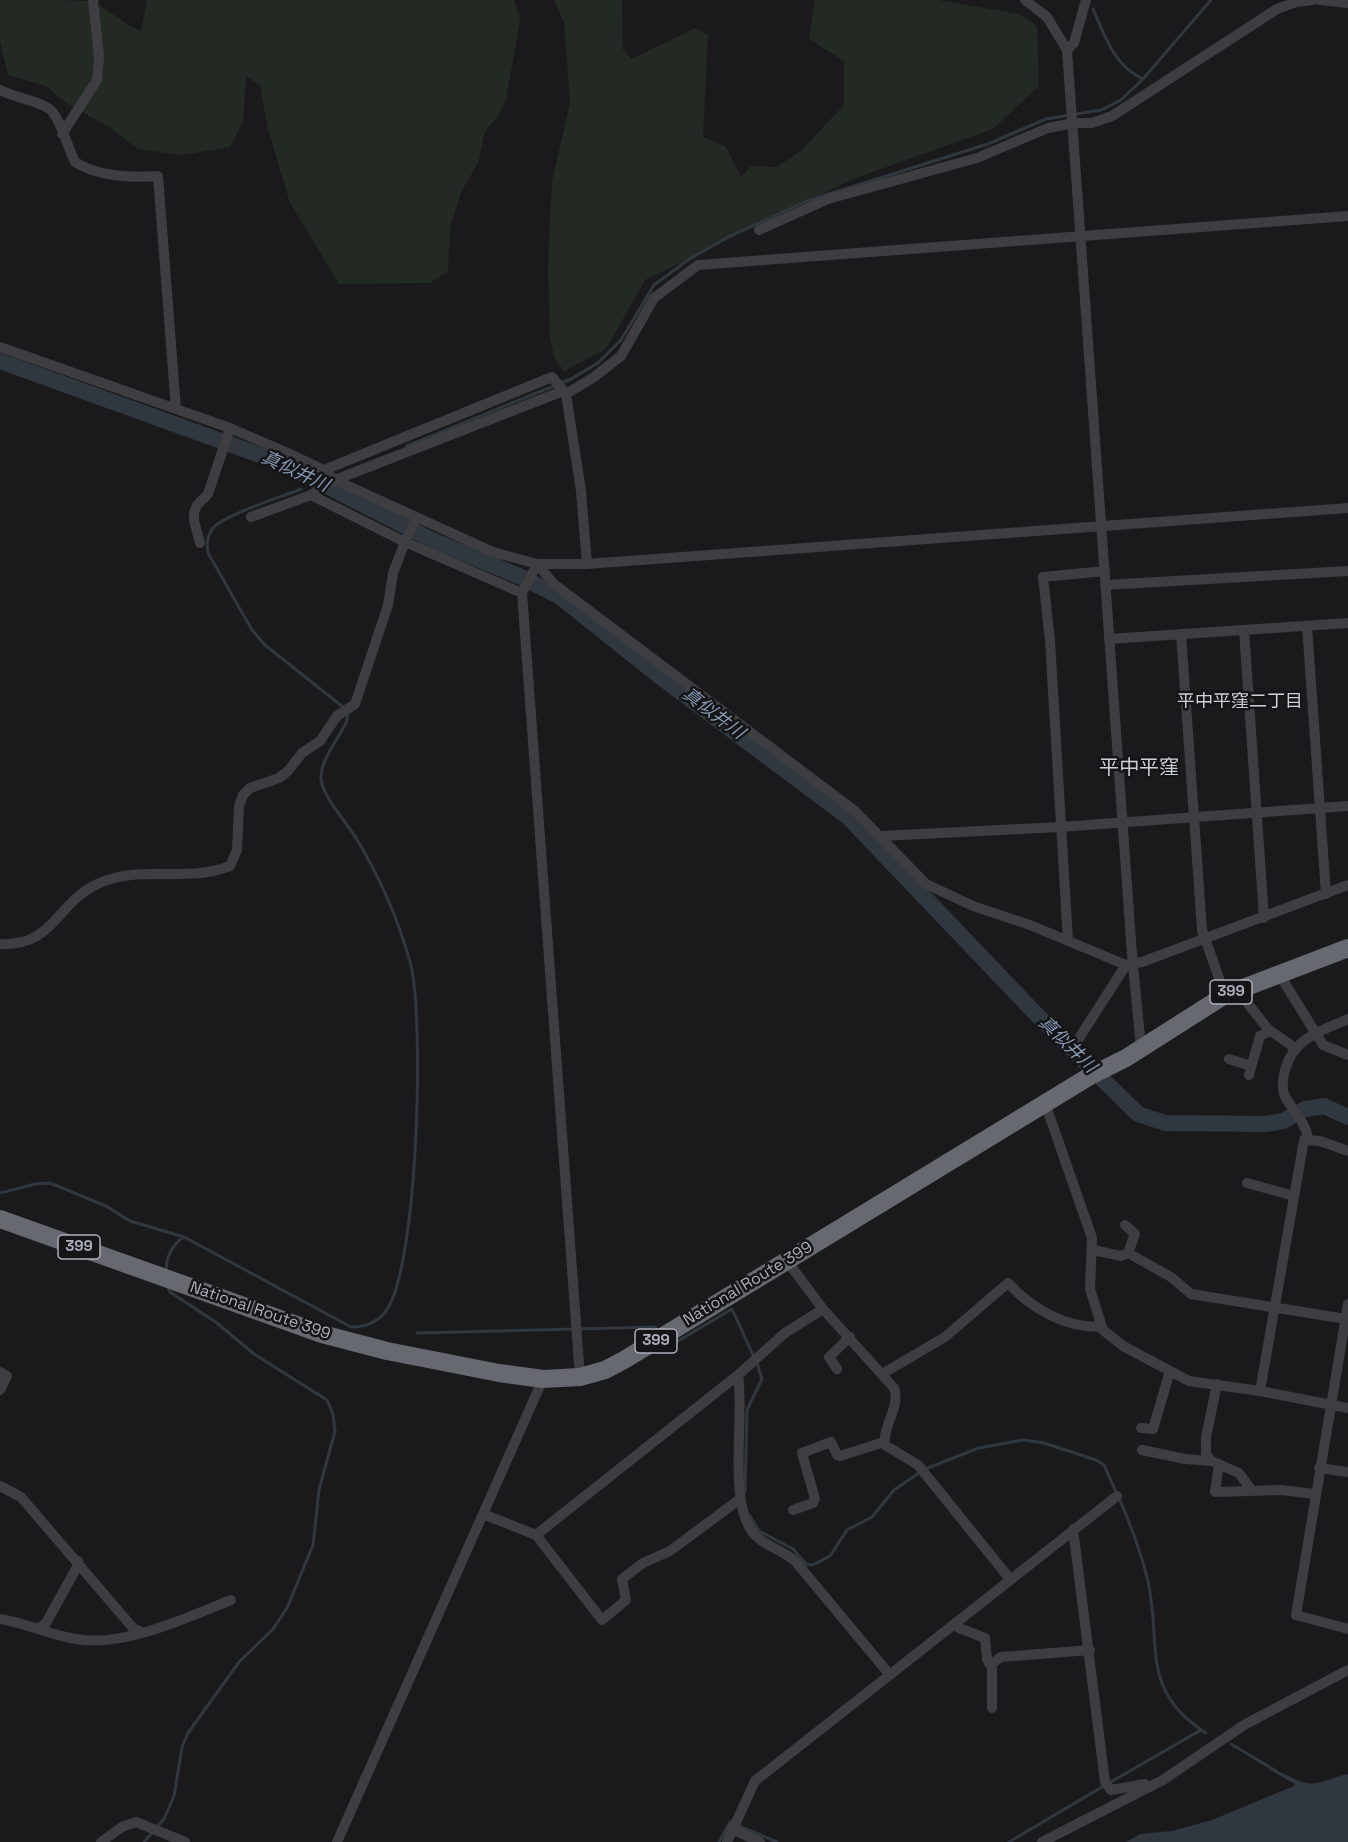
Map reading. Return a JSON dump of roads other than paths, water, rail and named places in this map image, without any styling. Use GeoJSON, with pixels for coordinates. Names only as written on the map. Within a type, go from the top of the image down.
{"type":"FeatureCollection","features":[{"type":"Feature","properties":{"kind":"highway","name":"National Route 399"},"geometry":{"type":"LineString","coordinates":[[0,1220],[333,1336],[476,1369],[543,1379],[580,1377],[605,1370],[624,1360],[1089,1076],[1126,1058],[1231,992],[1348,948]]}},
{"type":"Feature","properties":{"kind":"street"},"geometry":{"type":"LineString","coordinates":[[62,134],[97,80],[99,57],[93,0]]}},
{"type":"Feature","properties":{"kind":"street"},"geometry":{"type":"LineString","coordinates":[[1024,0],[1047,17],[1067,50],[1074,117],[1123,822],[1130,964],[1141,1048]]}},
{"type":"Feature","properties":{"kind":"street"},"geometry":{"type":"LineString","coordinates":[[1067,50],[1074,43],[1086,0]]}},
{"type":"Feature","properties":{"kind":"street"},"geometry":{"type":"LineString","coordinates":[[759,230],[828,200],[966,162],[1074,117],[1092,123],[1112,116],[1277,9],[1313,0]]}},
{"type":"Feature","properties":{"kind":"street"},"geometry":{"type":"LineString","coordinates":[[1320,0],[1348,3]]}},
{"type":"Feature","properties":{"kind":"street"},"geometry":{"type":"LineString","coordinates":[[0,90],[17,99],[49,108],[56,115],[75,162],[82,166],[128,178],[158,176],[176,409]]}},
{"type":"Feature","properties":{"kind":"street"},"geometry":{"type":"LineString","coordinates":[[251,517],[312,493],[334,481],[564,391],[594,377],[621,356],[654,298],[698,265],[1348,216]]}},
{"type":"Feature","properties":{"kind":"street"},"geometry":{"type":"LineString","coordinates":[[0,346],[229,430],[324,470],[334,481],[415,520],[535,567],[562,590],[855,811],[926,884],[941,893],[1130,964]]}},
{"type":"Feature","properties":{"kind":"street"},"geometry":{"type":"LineString","coordinates":[[324,470],[552,377],[564,391],[581,491],[587,564]]}},
{"type":"Feature","properties":{"kind":"street"},"geometry":{"type":"LineString","coordinates":[[200,543],[194,513],[197,505],[208,494],[229,430]]}},
{"type":"Feature","properties":{"kind":"street"},"geometry":{"type":"LineString","coordinates":[[312,493],[406,540],[523,591]]}},
{"type":"Feature","properties":{"kind":"street"},"geometry":{"type":"LineString","coordinates":[[535,567],[1348,508]]}},
{"type":"Feature","properties":{"kind":"street"},"geometry":{"type":"LineString","coordinates":[[0,944],[18,945],[31,941],[81,894],[102,882],[141,873],[189,876],[230,866],[237,850],[239,806],[243,795],[250,788],[279,778],[288,771],[302,753],[320,741],[346,710],[355,704],[388,605],[393,573],[415,520]]}},
{"type":"Feature","properties":{"kind":"street"},"geometry":{"type":"LineString","coordinates":[[535,567],[523,591],[580,1377]]}},
{"type":"Feature","properties":{"kind":"street"},"geometry":{"type":"LineString","coordinates":[[1068,941],[1050,641],[1042,577],[1105,571]]}},
{"type":"Feature","properties":{"kind":"street"},"geometry":{"type":"LineString","coordinates":[[1106,585],[1348,571]]}},
{"type":"Feature","properties":{"kind":"street"},"geometry":{"type":"LineString","coordinates":[[1109,639],[1348,623]]}},
{"type":"Feature","properties":{"kind":"street"},"geometry":{"type":"LineString","coordinates":[[1307,626],[1326,894]]}},
{"type":"Feature","properties":{"kind":"street"},"geometry":{"type":"LineString","coordinates":[[1244,630],[1264,918]]}},
{"type":"Feature","properties":{"kind":"street"},"geometry":{"type":"LineString","coordinates":[[1181,634],[1204,939],[1231,992],[1270,1030],[1295,1048]]}},
{"type":"Feature","properties":{"kind":"street"},"geometry":{"type":"LineString","coordinates":[[881,836],[1060,827],[1348,806]]}},
{"type":"Feature","properties":{"kind":"street"},"geometry":{"type":"LineString","coordinates":[[1074,1046],[1130,964],[1264,918],[1348,885]]}},
{"type":"Feature","properties":{"kind":"street"},"geometry":{"type":"LineString","coordinates":[[1279,974],[1323,1045],[1348,1055]]}},
{"type":"Feature","properties":{"kind":"street"},"geometry":{"type":"LineString","coordinates":[[1308,1139],[1300,1119],[1285,1095],[1283,1082],[1287,1063],[1295,1048],[1315,1032],[1348,1019]]}},
{"type":"Feature","properties":{"kind":"street"},"geometry":{"type":"LineString","coordinates":[[1229,1059],[1250,1070],[1260,1036],[1270,1030]]}},
{"type":"Feature","properties":{"kind":"street"},"geometry":{"type":"LineString","coordinates":[[1045,1103],[1074,1192],[1089,1226],[1093,1250],[1089,1289],[1102,1327],[1123,1346],[1197,1383],[1260,1391],[1348,1408]]}},
{"type":"Feature","properties":{"kind":"street"},"geometry":{"type":"LineString","coordinates":[[1308,1139],[1348,1151]]}},
{"type":"Feature","properties":{"kind":"street"},"geometry":{"type":"LineString","coordinates":[[1260,1391],[1304,1140],[1308,1139]]}},
{"type":"Feature","properties":{"kind":"street"},"geometry":{"type":"LineString","coordinates":[[1247,1183],[1294,1196]]}},
{"type":"Feature","properties":{"kind":"street"},"geometry":{"type":"LineString","coordinates":[[1093,1250],[1121,1256],[1128,1253],[1138,1228],[1125,1225]]}},
{"type":"Feature","properties":{"kind":"street"},"geometry":{"type":"LineString","coordinates":[[1128,1253],[1171,1277],[1191,1294],[1346,1319]]}},
{"type":"Feature","properties":{"kind":"street"},"geometry":{"type":"LineString","coordinates":[[787,1261],[823,1309],[882,1374],[896,1395],[884,1442]]}},
{"type":"Feature","properties":{"kind":"street"},"geometry":{"type":"LineString","coordinates":[[882,1374],[945,1337],[1008,1283],[1034,1307],[1078,1324],[1102,1327]]}},
{"type":"Feature","properties":{"kind":"street"},"geometry":{"type":"LineString","coordinates":[[1348,1304],[1296,1615],[1348,1629]]}},
{"type":"Feature","properties":{"kind":"street"},"geometry":{"type":"LineString","coordinates":[[536,1535],[738,1375],[785,1333],[823,1309]]}},
{"type":"Feature","properties":{"kind":"street"},"geometry":{"type":"LineString","coordinates":[[837,1369],[829,1357],[850,1337]]}},
{"type":"Feature","properties":{"kind":"street"},"geometry":{"type":"LineString","coordinates":[[1141,1428],[1153,1429],[1170,1371]]}},
{"type":"Feature","properties":{"kind":"street"},"geometry":{"type":"LineString","coordinates":[[0,1372],[7,1376],[0,1390]]}},
{"type":"Feature","properties":{"kind":"street"},"geometry":{"type":"LineString","coordinates":[[738,1375],[742,1410],[740,1499],[744,1515],[753,1533],[765,1543],[784,1551],[796,1562],[890,1675]]}},
{"type":"Feature","properties":{"kind":"street"},"geometry":{"type":"LineString","coordinates":[[337,1842],[543,1379]]}},
{"type":"Feature","properties":{"kind":"street"},"geometry":{"type":"LineString","coordinates":[[1217,1384],[1206,1437],[1206,1455],[1215,1462],[1239,1473],[1252,1491]]}},
{"type":"Feature","properties":{"kind":"street"},"geometry":{"type":"LineString","coordinates":[[793,1510],[813,1503],[815,1499],[802,1453],[831,1442],[837,1455],[840,1456],[884,1442]]}},
{"type":"Feature","properties":{"kind":"street"},"geometry":{"type":"LineString","coordinates":[[884,1442],[891,1450],[921,1469],[1010,1579]]}},
{"type":"Feature","properties":{"kind":"street"},"geometry":{"type":"LineString","coordinates":[[1142,1450],[1185,1459],[1215,1462]]}},
{"type":"Feature","properties":{"kind":"street"},"geometry":{"type":"LineString","coordinates":[[1215,1462],[1215,1492],[1281,1490],[1315,1494]]}},
{"type":"Feature","properties":{"kind":"street"},"geometry":{"type":"LineString","coordinates":[[1319,1468],[1348,1472]]}},
{"type":"Feature","properties":{"kind":"street"},"geometry":{"type":"LineString","coordinates":[[0,1486],[21,1497],[134,1628],[144,1633]]}},
{"type":"Feature","properties":{"kind":"street"},"geometry":{"type":"LineString","coordinates":[[727,1842],[755,1781],[1117,1496]]}},
{"type":"Feature","properties":{"kind":"street"},"geometry":{"type":"LineString","coordinates":[[483,1514],[536,1535],[602,1620],[626,1600],[622,1579],[650,1559],[670,1551],[740,1499]]}},
{"type":"Feature","properties":{"kind":"street"},"geometry":{"type":"LineString","coordinates":[[1073,1529],[1107,1786],[1116,1791],[1163,1780]]}},
{"type":"Feature","properties":{"kind":"street"},"geometry":{"type":"LineString","coordinates":[[39,1628],[46,1623],[78,1567],[78,1561]]}},
{"type":"Feature","properties":{"kind":"street"},"geometry":{"type":"LineString","coordinates":[[0,1619],[84,1640],[144,1633],[231,1600]]}},
{"type":"Feature","properties":{"kind":"street"},"geometry":{"type":"LineString","coordinates":[[957,1622],[963,1630],[980,1634],[985,1638],[987,1659],[992,1664],[992,1708]]}},
{"type":"Feature","properties":{"kind":"street"},"geometry":{"type":"LineString","coordinates":[[992,1664],[1001,1657],[1089,1650]]}},
{"type":"Feature","properties":{"kind":"street"},"geometry":{"type":"LineString","coordinates":[[1042,1842],[1163,1780],[1244,1725],[1348,1670]]}},
{"type":"Feature","properties":{"kind":"street"},"geometry":{"type":"LineString","coordinates":[[101,1842],[129,1822],[142,1823],[185,1842]]}},
{"type":"Feature","properties":{"kind":"street"},"geometry":{"type":"LineString","coordinates":[[732,1829],[760,1842]]}},
{"type":"Feature","properties":{"kind":"waterway"},"geometry":{"type":"LineString","coordinates":[[1093,9],[1106,40],[1118,58],[1133,73],[1143,79],[1211,0]]}},
{"type":"Feature","properties":{"kind":"waterway"},"geometry":{"type":"LineString","coordinates":[[407,446],[571,379],[598,363],[621,340],[654,285],[688,260],[728,237],[807,201],[988,144],[1046,119],[1101,110],[1121,100],[1143,79]]}},
{"type":"Feature","properties":{"kind":"waterway","name":"真似井川"},"geometry":{"type":"LineString","coordinates":[[0,361],[282,463],[432,540],[519,576],[559,596],[658,675],[848,817],[1036,1014],[1138,1114],[1165,1123],[1266,1124],[1283,1121],[1305,1109],[1324,1106],[1348,1117]]}},
{"type":"Feature","properties":{"kind":"waterway"},"geometry":{"type":"LineString","coordinates":[[0,1193],[35,1184],[50,1183],[106,1206],[130,1221],[184,1237],[351,1327],[366,1325],[379,1319],[386,1311],[397,1286],[412,1196],[416,1140],[415,990],[410,962],[400,929],[380,882],[322,784],[322,769],[325,761],[348,715],[343,707],[265,645],[252,630],[207,549],[210,533],[221,522],[242,511],[301,489]]}},
{"type":"Feature","properties":{"kind":"waterway"},"geometry":{"type":"LineString","coordinates":[[166,1271],[170,1252],[184,1237]]}},
{"type":"Feature","properties":{"kind":"waterway"},"geometry":{"type":"LineString","coordinates":[[157,1827],[164,1819],[174,1796],[182,1747],[188,1733],[239,1662],[273,1629],[287,1608],[313,1545],[319,1490],[335,1431],[333,1414],[327,1400],[254,1354],[217,1323],[170,1292],[167,1286]]}},
{"type":"Feature","properties":{"kind":"waterway"},"geometry":{"type":"LineString","coordinates":[[666,1345],[668,1347],[732,1309],[754,1357]]}},
{"type":"Feature","properties":{"kind":"waterway"},"geometry":{"type":"LineString","coordinates":[[417,1333],[655,1327],[658,1331]]}},
{"type":"Feature","properties":{"kind":"waterway"},"geometry":{"type":"LineString","coordinates":[[745,1492],[747,1410],[762,1379],[757,1363]]}},
{"type":"Feature","properties":{"kind":"waterway"},"geometry":{"type":"LineString","coordinates":[[925,1469],[979,1448],[1023,1440],[1044,1443],[1096,1460],[1104,1465],[1116,1492]]}},
{"type":"Feature","properties":{"kind":"waterway"},"geometry":{"type":"LineString","coordinates":[[750,1516],[759,1531],[793,1549],[806,1564],[813,1565],[830,1556],[847,1530],[872,1517],[894,1490],[919,1473]]}},
{"type":"Feature","properties":{"kind":"waterway"},"geometry":{"type":"LineString","coordinates":[[1119,1498],[1148,1581],[1157,1665],[1162,1683],[1171,1700],[1185,1717],[1206,1733]]}},
{"type":"Feature","properties":{"kind":"waterway"},"geometry":{"type":"LineString","coordinates":[[1109,1783],[1201,1730]]}},
{"type":"Feature","properties":{"kind":"waterway"},"geometry":{"type":"LineString","coordinates":[[1231,1744],[1276,1771]]}},
{"type":"Feature","properties":{"kind":"waterway"},"geometry":{"type":"LineString","coordinates":[[1009,1842],[1102,1787]]}},
{"type":"Feature","properties":{"kind":"waterway"},"geometry":{"type":"LineString","coordinates":[[719,1842],[730,1822]]}},
{"type":"Feature","properties":{"kind":"waterway"},"geometry":{"type":"LineString","coordinates":[[739,1826],[777,1842]]}},
{"type":"Feature","properties":{"kind":"waterway"},"geometry":{"type":"LineString","coordinates":[[144,1842],[153,1832]]}},
{"type":"Feature","properties":{"kind":"district","name":"平中平窪二丁目"},"geometry":{"type":"Point","coordinates":[1240,702]}},
{"type":"Feature","properties":{"kind":"district","name":"平中平窪"},"geometry":{"type":"Point","coordinates":[1139,769]}}]}
